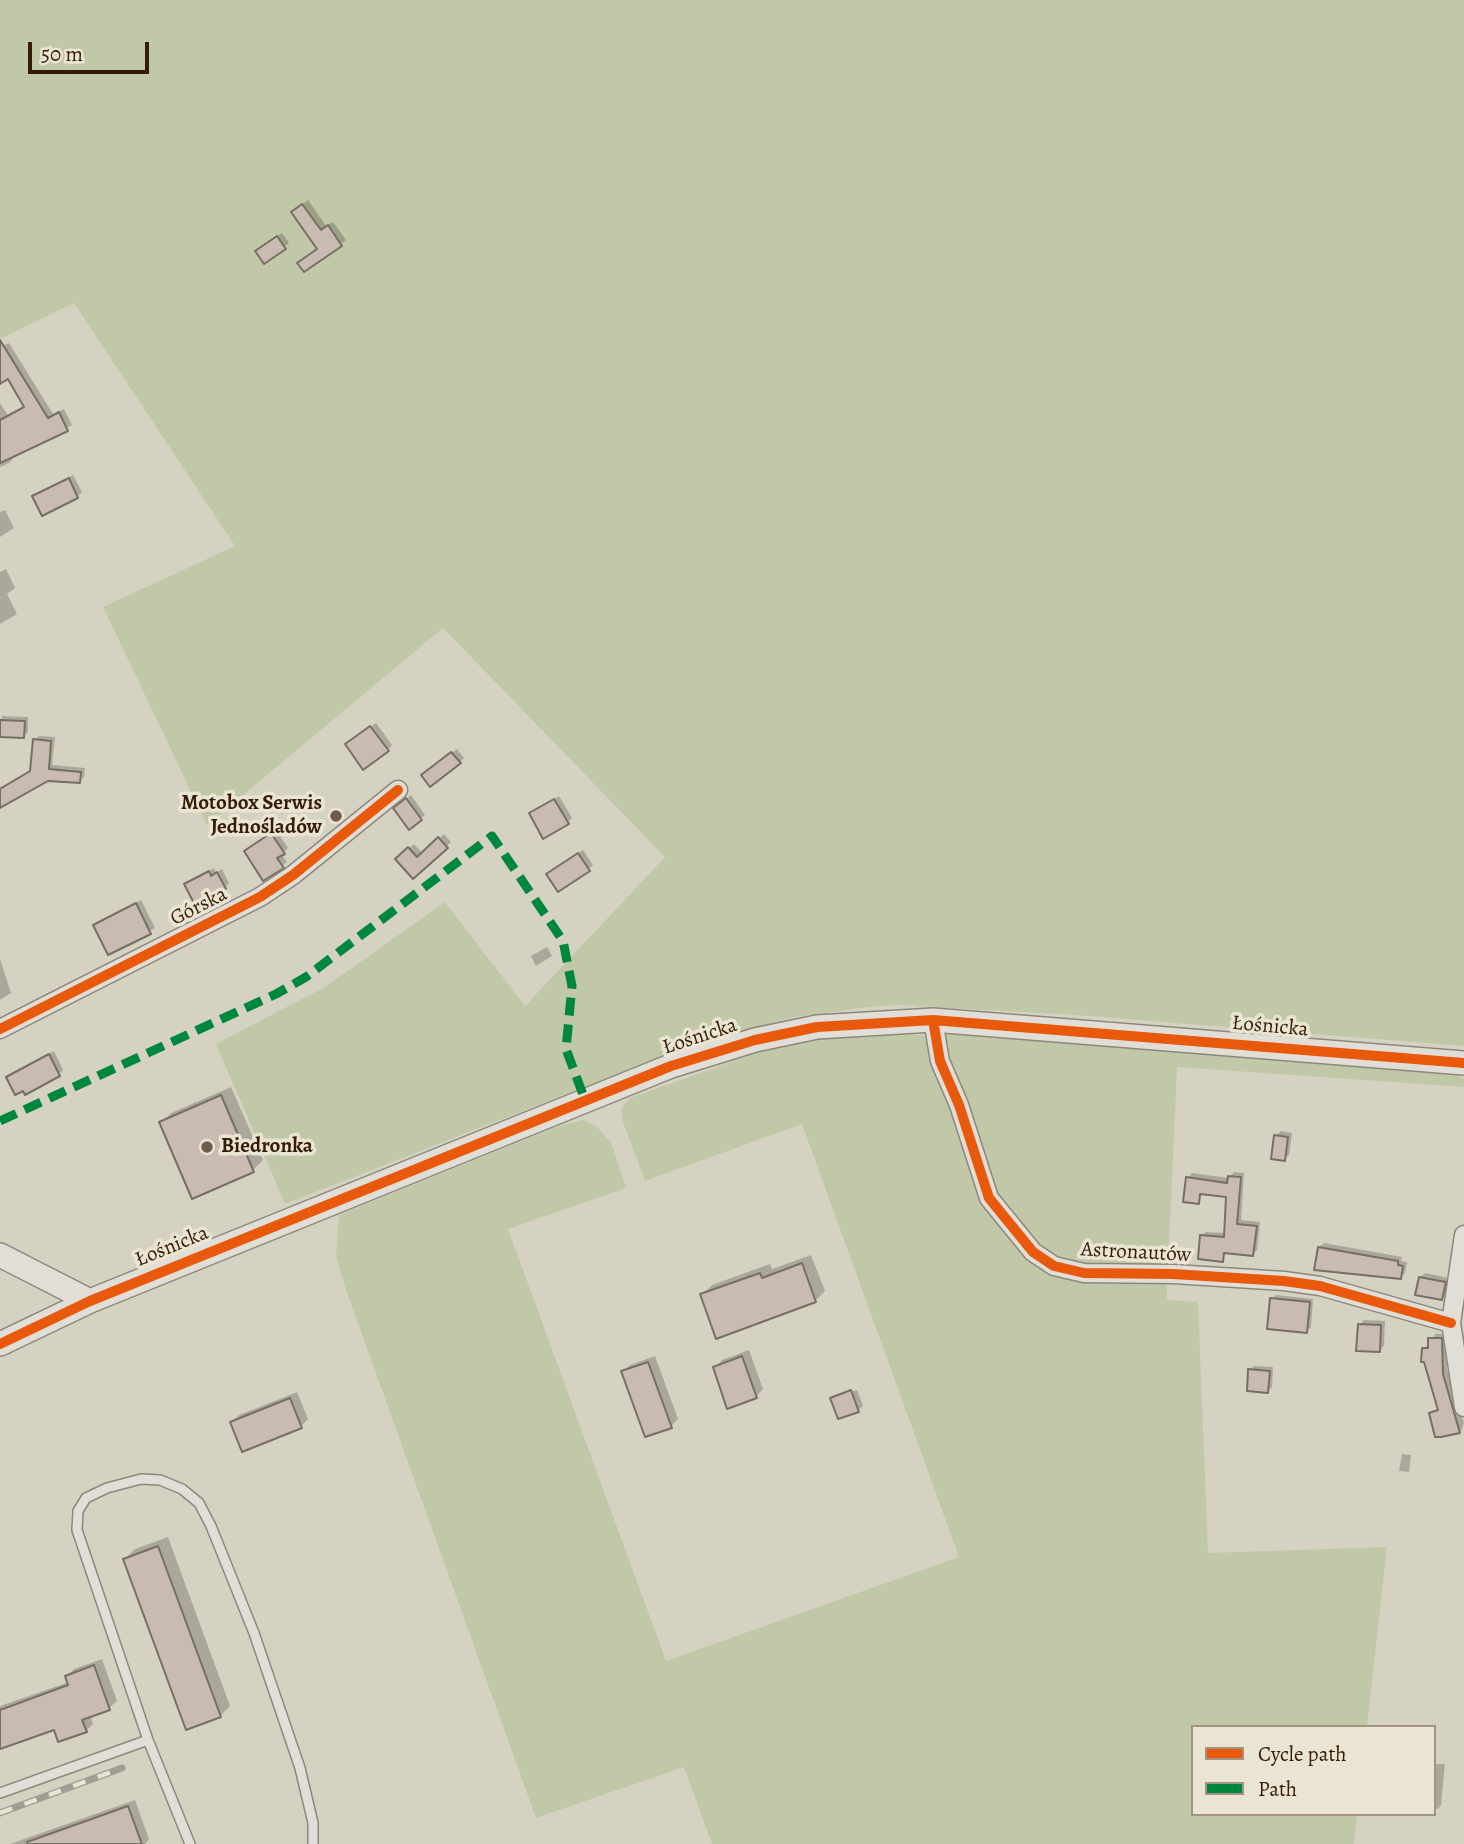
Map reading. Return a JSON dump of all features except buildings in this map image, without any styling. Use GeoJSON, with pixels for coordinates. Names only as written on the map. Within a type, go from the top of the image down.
{"type":"FeatureCollection","features":[{"type":"Feature","properties":{"kind":"street","name":"Górska"},"geometry":{"type":"LineString","coordinates":[[0,1029],[260,897],[293,875],[398,790]]}},
{"type":"Feature","properties":{"kind":"street","name":"Łośnicka"},"geometry":{"type":"LineString","coordinates":[[0,1344],[90,1301],[670,1066],[755,1040],[817,1027],[933,1020],[1464,1063]]}},
{"type":"Feature","properties":{"kind":"street","name":"Astronautów"},"geometry":{"type":"LineString","coordinates":[[933,1020],[940,1061],[959,1105],[989,1198],[1033,1252],[1054,1266],[1084,1273],[1173,1274],[1320,1286],[1451,1323]]}},
{"type":"Feature","properties":{"kind":"street"},"geometry":{"type":"LineString","coordinates":[[1464,1236],[1451,1323],[1464,1407]]}},
{"type":"Feature","properties":{"kind":"street"},"geometry":{"type":"LineString","coordinates":[[0,1255],[90,1301]]}},
{"type":"Feature","properties":{"kind":"lane"},"geometry":{"type":"LineString","coordinates":[[190,1844],[148,1740],[77,1530],[76,1519],[81,1505],[93,1494],[127,1481],[151,1478],[170,1483],[192,1496],[211,1527],[254,1633],[300,1768],[313,1823],[313,1844]]}},
{"type":"Feature","properties":{"kind":"lane"},"geometry":{"type":"LineString","coordinates":[[0,1793],[148,1740]]}},
{"type":"Feature","properties":{"kind":"green space"},"geometry":{"type":"Polygon","coordinates":[[[0,0],[1464,0],[1464,1046],[1075,1015],[899,1005],[868,1007],[791,1018],[699,1042],[285,1204],[216,1044],[325,987],[445,902],[525,1006],[665,857],[443,628],[207,825],[103,607],[235,546],[74,303],[0,339],[0,0]]]}},
{"type":"Feature","properties":{"kind":"green space"},"geometry":{"type":"Polygon","coordinates":[[[899,1033],[926,1036],[982,1194],[1032,1259],[1167,1282],[1167,1300],[1198,1302],[1208,1553],[1387,1547],[1367,1725],[1191,1725],[1191,1816],[1357,1816],[1354,1844],[712,1844],[684,1767],[536,1818],[346,1290],[336,1256],[339,1215],[559,1126],[584,1120],[597,1127],[611,1142],[626,1188],[508,1229],[666,1661],[959,1557],[802,1124],[645,1181],[623,1122],[621,1109],[630,1098],[779,1045],[827,1035],[899,1033]]]}},
{"type":"Feature","properties":{"kind":"green space"},"geometry":{"type":"Polygon","coordinates":[[[944,1033],[1458,1075],[1464,1079],[1464,1087],[1177,1067],[1168,1269],[1091,1265],[1051,1257],[1031,1243],[992,1190],[948,1071],[944,1033]]]}},
{"type":"Feature","properties":{"kind":"railway"},"geometry":{"type":"LineString","coordinates":[[0,1813],[122,1768]]}},
{"type":"Feature","properties":{"kind":"marked path"},"geometry":{"type":"LineString","coordinates":[[0,1121],[276,994],[306,977],[492,836],[563,941],[572,986],[566,1049],[585,1100]]}},
{"type":"Feature","properties":{"kind":"cycle path"},"geometry":{"type":"LineString","coordinates":[[0,1029],[260,897],[293,875],[398,790]]}},
{"type":"Feature","properties":{"kind":"cycle path"},"geometry":{"type":"LineString","coordinates":[[933,1020],[940,1061],[959,1105],[989,1198],[1033,1252],[1054,1266],[1084,1273],[1173,1274],[1320,1286],[1451,1323]]}},
{"type":"Feature","properties":{"kind":"cycle path"},"geometry":{"type":"LineString","coordinates":[[0,1344],[90,1301],[671,1066],[755,1040],[817,1027],[933,1020],[1464,1063]]}},
{"type":"Feature","properties":{"kind":"place","name":"Motobox Serwis Jednośladów"},"geometry":{"type":"Point","coordinates":[336,816]}},
{"type":"Feature","properties":{"kind":"place","name":"Biedronka"},"geometry":{"type":"Point","coordinates":[207,1147]}}]}
